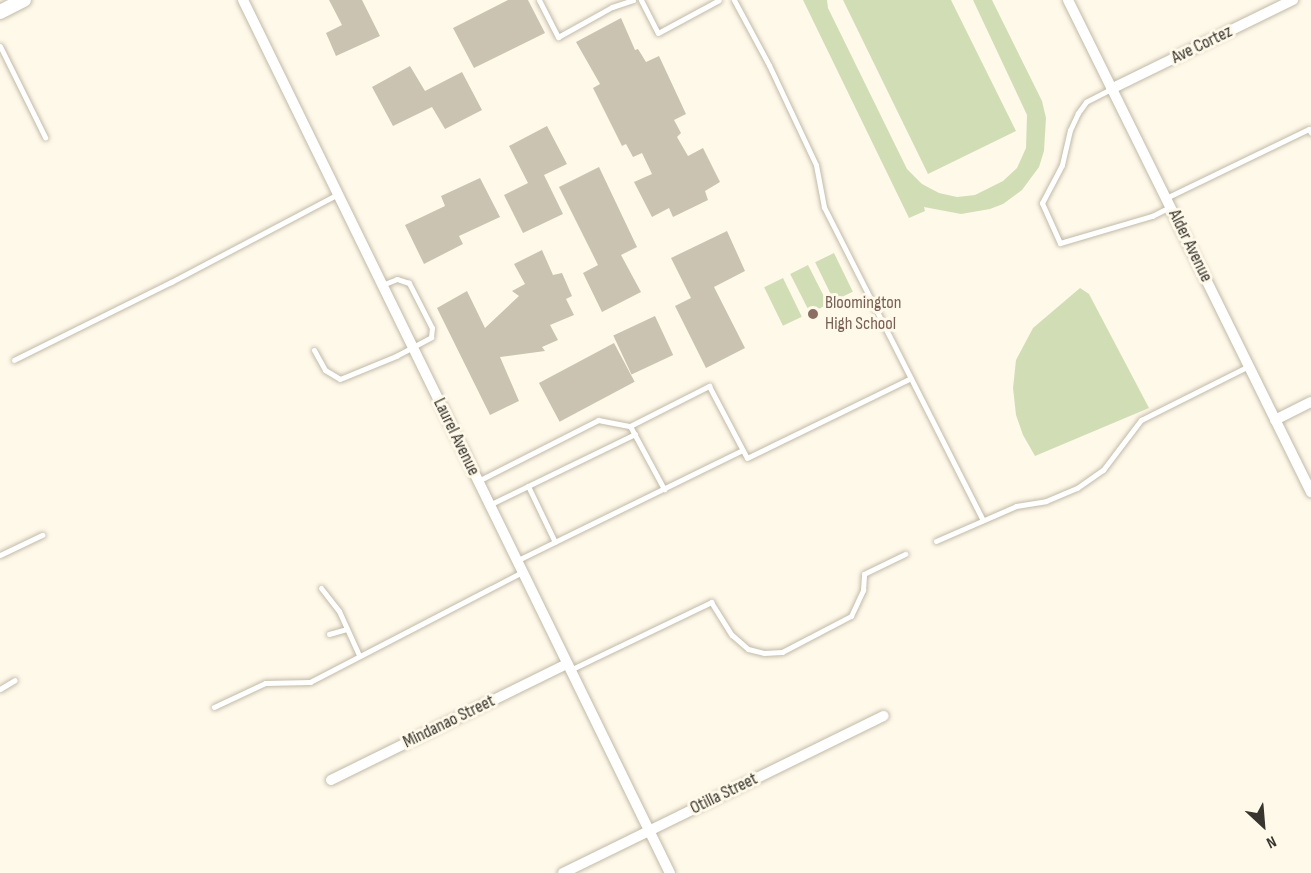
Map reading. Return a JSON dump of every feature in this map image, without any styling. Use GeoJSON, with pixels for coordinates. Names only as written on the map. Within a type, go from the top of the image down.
{"type":"FeatureCollection","features":[{"type":"Feature","properties":{"kind":"street"},"geometry":{"type":"LineString","coordinates":[[0,12],[24,0]]}},
{"type":"Feature","properties":{"kind":"street","name":"Laurel Avenue"},"geometry":{"type":"LineString","coordinates":[[243,0],[670,873]]}},
{"type":"Feature","properties":{"kind":"street","name":"Alder Avenue"},"geometry":{"type":"LineString","coordinates":[[1068,0],[1311,492]]}},
{"type":"Feature","properties":{"kind":"street","name":"Ave Cortez"},"geometry":{"type":"LineString","coordinates":[[1111,89],[1293,0]]}},
{"type":"Feature","properties":{"kind":"street"},"geometry":{"type":"LineString","coordinates":[[1275,420],[1311,402]]}},
{"type":"Feature","properties":{"kind":"street","name":"Mindanao Street"},"geometry":{"type":"LineString","coordinates":[[331,780],[568,667]]}},
{"type":"Feature","properties":{"kind":"street","name":"Otilla Street"},"geometry":{"type":"LineString","coordinates":[[563,873],[884,716]]}},
{"type":"Feature","properties":{"kind":"lane"},"geometry":{"type":"LineString","coordinates":[[539,0],[558,37],[612,7],[633,0]]}},
{"type":"Feature","properties":{"kind":"lane"},"geometry":{"type":"LineString","coordinates":[[641,0],[658,33],[719,0]]}},
{"type":"Feature","properties":{"kind":"lane"},"geometry":{"type":"LineString","coordinates":[[734,0],[769,65],[816,165],[824,207],[983,520]]}},
{"type":"Feature","properties":{"kind":"lane"},"geometry":{"type":"LineString","coordinates":[[0,46],[45,137]]}},
{"type":"Feature","properties":{"kind":"lane"},"geometry":{"type":"LineString","coordinates":[[1111,89],[1086,102],[1078,113],[1070,130],[1062,165],[1041,203],[1060,243],[1152,216],[1168,203],[1309,129],[1311,133]]}},
{"type":"Feature","properties":{"kind":"lane"},"geometry":{"type":"LineString","coordinates":[[14,360],[171,282],[338,194]]}},
{"type":"Feature","properties":{"kind":"lane"},"geometry":{"type":"LineString","coordinates":[[314,350],[326,370],[340,379],[431,337],[432,328],[409,283],[398,279],[382,285]]}},
{"type":"Feature","properties":{"kind":"lane"},"geometry":{"type":"LineString","coordinates":[[936,541],[1016,506],[1046,501],[1077,488],[1103,470],[1141,420],[1249,366]]}},
{"type":"Feature","properties":{"kind":"lane"},"geometry":{"type":"LineString","coordinates":[[478,482],[598,420],[630,426],[709,386],[747,459],[911,378]]}},
{"type":"Feature","properties":{"kind":"lane"},"geometry":{"type":"LineString","coordinates":[[630,426],[664,489]]}},
{"type":"Feature","properties":{"kind":"lane"},"geometry":{"type":"LineString","coordinates":[[489,505],[635,434]]}},
{"type":"Feature","properties":{"kind":"lane"},"geometry":{"type":"LineString","coordinates":[[517,561],[742,450]]}},
{"type":"Feature","properties":{"kind":"lane"},"geometry":{"type":"LineString","coordinates":[[528,486],[555,542]]}},
{"type":"Feature","properties":{"kind":"lane"},"geometry":{"type":"LineString","coordinates":[[0,555],[42,535]]}},
{"type":"Feature","properties":{"kind":"lane"},"geometry":{"type":"LineString","coordinates":[[568,667],[711,603],[732,635],[747,649],[764,653],[782,652],[851,616],[863,590],[864,574],[905,554]]}},
{"type":"Feature","properties":{"kind":"lane"},"geometry":{"type":"LineString","coordinates":[[214,707],[265,682],[310,682],[522,572]]}},
{"type":"Feature","properties":{"kind":"lane"},"geometry":{"type":"LineString","coordinates":[[321,588],[339,611],[359,655]]}},
{"type":"Feature","properties":{"kind":"lane"},"geometry":{"type":"LineString","coordinates":[[329,634],[346,629]]}},
{"type":"Feature","properties":{"kind":"lane"},"geometry":{"type":"LineString","coordinates":[[0,689],[15,680]]}},
{"type":"Feature","properties":{"kind":"green space"},"geometry":{"type":"Polygon","coordinates":[[[803,0],[827,0],[828,8],[907,169],[922,184],[939,193],[957,197],[975,195],[1003,181],[1017,168],[1026,148],[1027,115],[973,0],[992,0],[1042,101],[1046,118],[1044,151],[1039,167],[1022,190],[1003,204],[990,209],[961,214],[924,207],[925,211],[909,218],[803,0]]]}},
{"type":"Feature","properties":{"kind":"green space"},"geometry":{"type":"Polygon","coordinates":[[[843,0],[951,0],[1016,131],[928,174],[843,0]]]}},
{"type":"Feature","properties":{"kind":"green space"},"geometry":{"type":"Polygon","coordinates":[[[834,253],[853,292],[834,301],[815,262],[834,253]]]}},
{"type":"Feature","properties":{"kind":"green space"},"geometry":{"type":"Polygon","coordinates":[[[808,265],[828,304],[810,313],[790,274],[808,265]]]}},
{"type":"Feature","properties":{"kind":"green space"},"geometry":{"type":"Polygon","coordinates":[[[783,278],[802,317],[783,326],[764,287],[783,278]]]}},
{"type":"Feature","properties":{"kind":"green space"},"geometry":{"type":"Polygon","coordinates":[[[1080,288],[1089,294],[1149,408],[1035,456],[1023,435],[1016,415],[1013,388],[1016,360],[1033,328],[1080,288]]]}},
{"type":"Feature","properties":{"kind":"building"},"geometry":{"type":"Polygon","coordinates":[[[329,0],[362,0],[380,36],[336,56],[326,33],[342,25],[329,0]]]}},
{"type":"Feature","properties":{"kind":"building"},"geometry":{"type":"Polygon","coordinates":[[[508,0],[528,0],[545,33],[474,68],[453,28],[508,0]]]}},
{"type":"Feature","properties":{"kind":"building"},"geometry":{"type":"Polygon","coordinates":[[[621,18],[635,50],[638,49],[646,62],[659,56],[686,114],[674,120],[681,133],[677,137],[688,156],[703,148],[720,182],[705,191],[708,200],[673,217],[669,208],[652,217],[634,182],[652,174],[642,153],[633,157],[626,144],[622,146],[593,88],[600,84],[576,42],[621,18]]]}},
{"type":"Feature","properties":{"kind":"building"},"geometry":{"type":"Polygon","coordinates":[[[410,66],[425,91],[462,72],[482,110],[445,129],[432,107],[393,126],[372,87],[410,66]]]}},
{"type":"Feature","properties":{"kind":"building"},"geometry":{"type":"Polygon","coordinates":[[[547,126],[567,164],[544,175],[563,214],[523,233],[504,195],[528,183],[509,146],[547,126]]]}},
{"type":"Feature","properties":{"kind":"building"},"geometry":{"type":"Polygon","coordinates":[[[599,167],[637,247],[621,255],[641,292],[602,312],[583,273],[598,265],[559,187],[599,167]]]}},
{"type":"Feature","properties":{"kind":"building"},"geometry":{"type":"Polygon","coordinates":[[[480,178],[500,217],[459,236],[463,244],[424,264],[405,225],[445,206],[441,196],[480,178]]]}},
{"type":"Feature","properties":{"kind":"building"},"geometry":{"type":"Polygon","coordinates":[[[727,231],[745,271],[714,287],[745,348],[706,368],[675,306],[691,298],[671,258],[727,231]]]}},
{"type":"Feature","properties":{"kind":"building"},"geometry":{"type":"Polygon","coordinates":[[[542,250],[553,275],[562,273],[572,296],[566,299],[574,315],[550,325],[558,340],[542,347],[545,351],[500,357],[519,401],[490,415],[437,308],[467,291],[485,328],[519,296],[512,291],[525,284],[514,264],[542,250]]]}},
{"type":"Feature","properties":{"kind":"building"},"geometry":{"type":"Polygon","coordinates":[[[655,316],[673,355],[631,374],[613,335],[655,316]]]}},
{"type":"Feature","properties":{"kind":"building"},"geometry":{"type":"Polygon","coordinates":[[[614,343],[635,382],[560,422],[539,383],[614,343]]]}},
{"type":"Feature","properties":{"kind":"place","name":"Bloomington High School"},"geometry":{"type":"Point","coordinates":[813,314]}}]}
